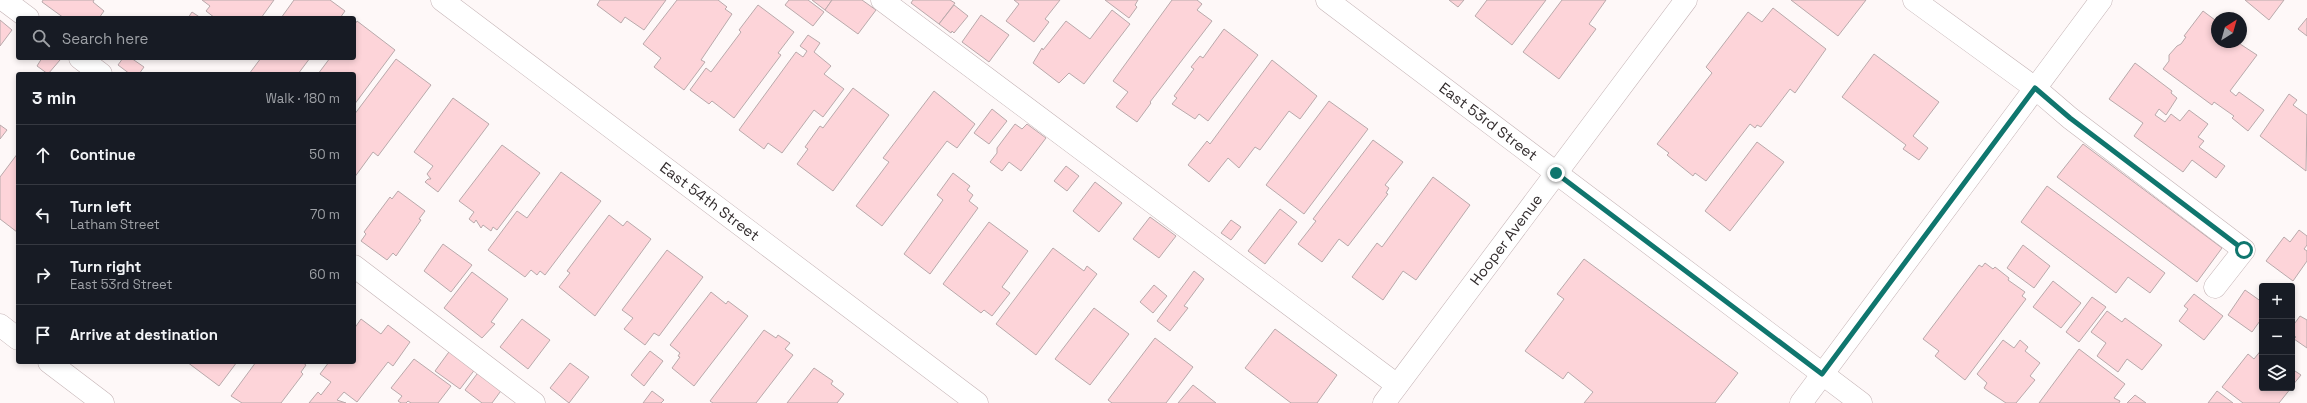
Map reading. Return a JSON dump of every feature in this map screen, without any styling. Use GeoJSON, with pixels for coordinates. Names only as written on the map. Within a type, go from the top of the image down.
{"type":"FeatureCollection","features":[{"type":"Feature","properties":{"kind":"street"},"geometry":{"type":"LineString","coordinates":[[4,0],[25,16]]}},
{"type":"Feature","properties":{"kind":"street","name":"East 54th Street"},"geometry":{"type":"LineString","coordinates":[[442,0],[977,403]]}},
{"type":"Feature","properties":{"kind":"street"},"geometry":{"type":"LineString","coordinates":[[882,0],[1397,385]]}},
{"type":"Feature","properties":{"kind":"street","name":"East 53rd Street"},"geometry":{"type":"LineString","coordinates":[[1327,0],[1861,403]]}},
{"type":"Feature","properties":{"kind":"street","name":"Hooper Avenue"},"geometry":{"type":"LineString","coordinates":[[1384,403],[1686,0]]}},
{"type":"Feature","properties":{"kind":"street"},"geometry":{"type":"LineString","coordinates":[[1914,0],[2035,88],[2070,118],[2244,250],[2214,287]]}},
{"type":"Feature","properties":{"kind":"street"},"geometry":{"type":"LineString","coordinates":[[1801,403],[2101,0]]}},
{"type":"Feature","properties":{"kind":"street"},"geometry":{"type":"LineString","coordinates":[[83,60],[99,72]]}},
{"type":"Feature","properties":{"kind":"street"},"geometry":{"type":"LineString","coordinates":[[356,268],[534,403]]}},
{"type":"Feature","properties":{"kind":"street"},"geometry":{"type":"LineString","coordinates":[[0,325],[16,337]]}},
{"type":"Feature","properties":{"kind":"street"},"geometry":{"type":"LineString","coordinates":[[52,364],[103,403]]}},
{"type":"Feature","properties":{"kind":"building"},"geometry":{"type":"Polygon","coordinates":[[[43,0],[94,0],[93,2],[104,11],[100,16],[61,16],[42,2],[43,0]]]}},
{"type":"Feature","properties":{"kind":"building"},"geometry":{"type":"Polygon","coordinates":[[[202,0],[274,0],[262,16],[212,16],[206,11],[210,6],[202,0]]]}},
{"type":"Feature","properties":{"kind":"building"},"geometry":{"type":"Polygon","coordinates":[[[294,0],[330,0],[345,11],[341,16],[282,16],[294,0]]]}},
{"type":"Feature","properties":{"kind":"building"},"geometry":{"type":"Polygon","coordinates":[[[600,0],[666,0],[644,30],[625,17],[621,23],[597,5],[600,0]]]}},
{"type":"Feature","properties":{"kind":"building"},"geometry":{"type":"Polygon","coordinates":[[[677,0],[718,0],[727,7],[725,9],[732,14],[701,60],[705,62],[684,90],[654,67],[661,58],[643,44],[677,0]]]}},
{"type":"Feature","properties":{"kind":"building"},"geometry":{"type":"Polygon","coordinates":[[[789,0],[808,0],[824,12],[813,26],[785,5],[789,0]]]}},
{"type":"Feature","properties":{"kind":"building"},"geometry":{"type":"Polygon","coordinates":[[[812,0],[832,0],[825,10],[812,0]]]}},
{"type":"Feature","properties":{"kind":"building"},"geometry":{"type":"Polygon","coordinates":[[[832,0],[862,0],[876,10],[858,34],[825,10],[832,0]]]}},
{"type":"Feature","properties":{"kind":"building"},"geometry":{"type":"Polygon","coordinates":[[[913,0],[950,0],[955,3],[939,24],[911,3],[913,0]]]}},
{"type":"Feature","properties":{"kind":"building"},"geometry":{"type":"Polygon","coordinates":[[[1014,0],[1060,0],[1045,19],[1049,22],[1034,42],[1006,21],[1019,4],[1014,0]]]}},
{"type":"Feature","properties":{"kind":"building"},"geometry":{"type":"Polygon","coordinates":[[[1105,0],[1138,0],[1135,5],[1137,7],[1129,18],[1105,0]]]}},
{"type":"Feature","properties":{"kind":"building"},"geometry":{"type":"Polygon","coordinates":[[[1172,0],[1197,0],[1202,4],[1197,10],[1212,21],[1150,102],[1151,103],[1137,122],[1116,107],[1128,92],[1113,81],[1172,0]]]}},
{"type":"Feature","properties":{"kind":"building"},"geometry":{"type":"Polygon","coordinates":[[[1449,0],[1464,0],[1458,7],[1449,0]]]}},
{"type":"Feature","properties":{"kind":"building"},"geometry":{"type":"Polygon","coordinates":[[[1487,0],[1546,0],[1512,45],[1475,16],[1487,0]]]}},
{"type":"Feature","properties":{"kind":"building"},"geometry":{"type":"Polygon","coordinates":[[[1562,0],[1606,0],[1589,24],[1596,29],[1559,79],[1523,52],[1562,0]]]}},
{"type":"Feature","properties":{"kind":"building"},"geometry":{"type":"Polygon","coordinates":[[[1791,0],[1866,0],[1838,36],[1791,0]]]}},
{"type":"Feature","properties":{"kind":"building"},"geometry":{"type":"Polygon","coordinates":[[[2245,0],[2284,0],[2269,20],[2245,0]]]}},
{"type":"Feature","properties":{"kind":"building"},"geometry":{"type":"Polygon","coordinates":[[[758,5],[794,32],[778,53],[781,55],[734,118],[712,101],[709,104],[690,90],[706,68],[711,72],[741,32],[739,30],[758,5]]]}},
{"type":"Feature","properties":{"kind":"building"},"geometry":{"type":"Polygon","coordinates":[[[954,5],[968,16],[954,33],[952,31],[951,33],[939,24],[954,5]]]}},
{"type":"Feature","properties":{"kind":"building"},"geometry":{"type":"Polygon","coordinates":[[[1773,8],[1826,49],[1795,93],[1790,89],[1761,127],[1757,125],[1755,128],[1750,124],[1706,181],[1695,173],[1693,176],[1667,155],[1669,153],[1657,144],[1712,73],[1706,67],[1748,12],[1762,22],[1773,8]]]}},
{"type":"Feature","properties":{"kind":"building"},"geometry":{"type":"Polygon","coordinates":[[[1112,10],[1130,24],[1084,84],[1069,73],[1059,83],[1033,63],[1042,48],[1043,50],[1066,21],[1090,39],[1112,10]]]}},
{"type":"Feature","properties":{"kind":"building"},"geometry":{"type":"Polygon","coordinates":[[[2203,11],[2211,17],[2211,48],[2246,48],[2257,55],[2230,91],[2236,96],[2239,92],[2264,110],[2248,131],[2232,118],[2234,116],[2214,102],[2212,105],[2163,69],[2169,61],[2169,55],[2177,46],[2181,44],[2186,37],[2184,36],[2203,11]]]}},
{"type":"Feature","properties":{"kind":"building"},"geometry":{"type":"Polygon","coordinates":[[[192,12],[198,16],[189,16],[192,12]]]}},
{"type":"Feature","properties":{"kind":"building"},"geometry":{"type":"Polygon","coordinates":[[[981,15],[1009,35],[989,62],[962,42],[981,15]]]}},
{"type":"Feature","properties":{"kind":"building"},"geometry":{"type":"Polygon","coordinates":[[[2307,18],[2307,36],[2298,29],[2307,18]]]}},
{"type":"Feature","properties":{"kind":"building"},"geometry":{"type":"Polygon","coordinates":[[[0,20],[12,30],[0,46],[0,20]]]}},
{"type":"Feature","properties":{"kind":"building"},"geometry":{"type":"Polygon","coordinates":[[[357,21],[395,50],[356,102],[356,72],[320,72],[328,60],[356,60],[357,21]]]}},
{"type":"Feature","properties":{"kind":"building"},"geometry":{"type":"Polygon","coordinates":[[[1224,29],[1258,55],[1208,121],[1199,114],[1195,119],[1172,104],[1177,98],[1174,96],[1194,69],[1191,67],[1200,56],[1203,58],[1224,29]]]}},
{"type":"Feature","properties":{"kind":"building"},"geometry":{"type":"Polygon","coordinates":[[[808,35],[820,43],[814,52],[831,66],[824,74],[844,89],[823,117],[814,110],[782,153],[768,143],[764,149],[739,130],[796,52],[803,57],[807,51],[800,46],[808,35]]]}},
{"type":"Feature","properties":{"kind":"building"},"geometry":{"type":"Polygon","coordinates":[[[1874,54],[1939,102],[1913,136],[1928,148],[1919,160],[1903,149],[1906,145],[1842,97],[1874,54]]]}},
{"type":"Feature","properties":{"kind":"building"},"geometry":{"type":"Polygon","coordinates":[[[396,59],[431,85],[378,156],[373,152],[356,175],[356,112],[396,59]]]}},
{"type":"Feature","properties":{"kind":"building"},"geometry":{"type":"Polygon","coordinates":[[[41,60],[60,60],[50,72],[45,72],[37,66],[41,60]]]}},
{"type":"Feature","properties":{"kind":"building"},"geometry":{"type":"Polygon","coordinates":[[[122,60],[134,60],[144,67],[140,72],[127,72],[118,65],[122,60]]]}},
{"type":"Feature","properties":{"kind":"building"},"geometry":{"type":"Polygon","coordinates":[[[260,60],[308,60],[300,72],[250,72],[260,60]]]}},
{"type":"Feature","properties":{"kind":"building"},"geometry":{"type":"Polygon","coordinates":[[[1272,60],[1317,96],[1300,119],[1289,111],[1260,150],[1255,147],[1239,168],[1228,158],[1209,182],[1188,165],[1207,141],[1210,144],[1272,60]]]}},
{"type":"Feature","properties":{"kind":"building"},"geometry":{"type":"Polygon","coordinates":[[[2135,63],[2172,91],[2171,93],[2177,98],[2166,115],[2159,109],[2155,115],[2165,122],[2171,114],[2180,121],[2189,110],[2208,124],[2198,137],[2204,141],[2199,147],[2225,166],[2216,178],[2192,160],[2183,172],[2134,136],[2143,123],[2109,99],[2135,63]]]}},
{"type":"Feature","properties":{"kind":"building"},"geometry":{"type":"Polygon","coordinates":[[[853,88],[889,115],[833,191],[797,164],[808,149],[805,147],[820,126],[823,128],[853,88]]]}},
{"type":"Feature","properties":{"kind":"building"},"geometry":{"type":"Polygon","coordinates":[[[934,91],[975,124],[957,148],[947,141],[882,226],[856,206],[889,162],[883,158],[934,91]]]}},
{"type":"Feature","properties":{"kind":"building"},"geometry":{"type":"Polygon","coordinates":[[[2289,94],[2297,100],[2293,105],[2307,115],[2306,171],[2260,136],[2289,94]]]}},
{"type":"Feature","properties":{"kind":"building"},"geometry":{"type":"Polygon","coordinates":[[[453,98],[489,124],[438,192],[425,182],[428,179],[431,179],[427,174],[433,166],[414,152],[453,98]]]}},
{"type":"Feature","properties":{"kind":"building"},"geometry":{"type":"Polygon","coordinates":[[[1329,101],[1368,129],[1304,214],[1266,185],[1329,101]]]}},
{"type":"Feature","properties":{"kind":"building"},"geometry":{"type":"Polygon","coordinates":[[[992,109],[1007,121],[989,144],[974,133],[992,109]]]}},
{"type":"Feature","properties":{"kind":"building"},"geometry":{"type":"Polygon","coordinates":[[[1015,124],[1022,129],[1027,124],[1046,138],[1021,171],[1009,162],[1002,171],[990,162],[997,153],[997,148],[1015,124]]]}},
{"type":"Feature","properties":{"kind":"building"},"geometry":{"type":"Polygon","coordinates":[[[0,125],[7,130],[0,139],[0,125]]]}},
{"type":"Feature","properties":{"kind":"building"},"geometry":{"type":"Polygon","coordinates":[[[1373,140],[1403,162],[1385,185],[1389,188],[1386,193],[1388,194],[1348,246],[1339,239],[1322,262],[1298,244],[1316,221],[1313,219],[1373,140]]]}},
{"type":"Feature","properties":{"kind":"building"},"geometry":{"type":"Polygon","coordinates":[[[1757,142],[1784,162],[1730,231],[1705,211],[1757,142]]]}},
{"type":"Feature","properties":{"kind":"building"},"geometry":{"type":"Polygon","coordinates":[[[2083,144],[2222,248],[2197,282],[2057,177],[2083,144]]]}},
{"type":"Feature","properties":{"kind":"building"},"geometry":{"type":"Polygon","coordinates":[[[502,145],[540,173],[497,230],[493,227],[491,231],[483,225],[481,228],[476,220],[474,223],[469,219],[474,212],[459,201],[502,145]]]}},
{"type":"Feature","properties":{"kind":"building"},"geometry":{"type":"Polygon","coordinates":[[[16,156],[16,231],[0,219],[0,177],[16,156]]]}},
{"type":"Feature","properties":{"kind":"building"},"geometry":{"type":"Polygon","coordinates":[[[1066,166],[1079,176],[1067,191],[1054,181],[1066,166]]]}},
{"type":"Feature","properties":{"kind":"building"},"geometry":{"type":"Polygon","coordinates":[[[561,172],[601,201],[545,275],[540,271],[537,275],[531,270],[525,277],[488,250],[517,211],[527,218],[561,172]]]}},
{"type":"Feature","properties":{"kind":"building"},"geometry":{"type":"Polygon","coordinates":[[[953,173],[970,186],[967,190],[973,195],[969,201],[978,208],[930,274],[904,254],[943,200],[937,195],[953,173]]]}},
{"type":"Feature","properties":{"kind":"building"},"geometry":{"type":"Polygon","coordinates":[[[1433,177],[1470,205],[1416,280],[1403,271],[1383,300],[1352,277],[1377,243],[1382,247],[1433,177]]]}},
{"type":"Feature","properties":{"kind":"building"},"geometry":{"type":"Polygon","coordinates":[[[1095,182],[1122,203],[1099,232],[1073,211],[1095,182]]]}},
{"type":"Feature","properties":{"kind":"building"},"geometry":{"type":"Polygon","coordinates":[[[2047,186],[2165,273],[2150,293],[2128,277],[2116,293],[2021,222],[2047,186]]]}},
{"type":"Feature","properties":{"kind":"building"},"geometry":{"type":"Polygon","coordinates":[[[398,191],[425,211],[419,219],[421,220],[396,256],[393,253],[387,260],[361,241],[366,234],[364,232],[390,197],[392,199],[398,191]]]}},
{"type":"Feature","properties":{"kind":"building"},"geometry":{"type":"Polygon","coordinates":[[[1280,209],[1297,222],[1265,264],[1248,251],[1280,209]]]}},
{"type":"Feature","properties":{"kind":"building"},"geometry":{"type":"Polygon","coordinates":[[[609,215],[623,226],[627,221],[651,239],[595,316],[559,287],[570,273],[567,271],[609,215]]]}},
{"type":"Feature","properties":{"kind":"building"},"geometry":{"type":"Polygon","coordinates":[[[1150,217],[1176,236],[1159,258],[1133,239],[1150,217]]]}},
{"type":"Feature","properties":{"kind":"building"},"geometry":{"type":"Polygon","coordinates":[[[1231,220],[1241,227],[1231,240],[1221,233],[1231,220]]]}},
{"type":"Feature","properties":{"kind":"building"},"geometry":{"type":"Polygon","coordinates":[[[989,222],[1028,251],[1002,287],[1010,293],[992,316],[984,310],[981,313],[943,284],[989,222]]]}},
{"type":"Feature","properties":{"kind":"building"},"geometry":{"type":"Polygon","coordinates":[[[2299,230],[2307,236],[2307,245],[2304,249],[2307,251],[2307,261],[2293,281],[2266,261],[2284,237],[2290,242],[2299,230]]]}},
{"type":"Feature","properties":{"kind":"building"},"geometry":{"type":"Polygon","coordinates":[[[443,244],[472,265],[451,292],[424,271],[443,244]]]}},
{"type":"Feature","properties":{"kind":"building"},"geometry":{"type":"Polygon","coordinates":[[[2023,245],[2050,266],[2034,288],[2007,268],[2023,245]]]}},
{"type":"Feature","properties":{"kind":"building"},"geometry":{"type":"Polygon","coordinates":[[[1053,248],[1084,271],[1087,266],[1097,274],[1036,355],[996,324],[1053,248]]]}},
{"type":"Feature","properties":{"kind":"building"},"geometry":{"type":"Polygon","coordinates":[[[667,250],[703,277],[659,336],[654,333],[645,345],[624,329],[633,318],[622,310],[667,250]]]}},
{"type":"Feature","properties":{"kind":"building"},"geometry":{"type":"Polygon","coordinates":[[[1584,259],[1738,373],[1715,403],[1584,403],[1593,392],[1568,372],[1563,379],[1525,351],[1564,299],[1557,294],[1584,259]]]}},
{"type":"Feature","properties":{"kind":"building"},"geometry":{"type":"Polygon","coordinates":[[[1985,263],[1993,269],[1995,267],[2009,278],[2008,280],[2025,292],[2022,296],[2026,299],[1965,380],[1935,356],[1939,351],[1923,339],[1979,265],[1982,267],[1985,263]]]}},
{"type":"Feature","properties":{"kind":"building"},"geometry":{"type":"Polygon","coordinates":[[[1194,271],[1204,279],[1184,306],[1188,308],[1170,331],[1157,321],[1194,271]]]}},
{"type":"Feature","properties":{"kind":"building"},"geometry":{"type":"Polygon","coordinates":[[[472,272],[508,299],[491,322],[495,324],[482,338],[444,308],[472,272]]]}},
{"type":"Feature","properties":{"kind":"building"},"geometry":{"type":"Polygon","coordinates":[[[2053,281],[2081,303],[2061,328],[2033,307],[2053,281]]]}},
{"type":"Feature","properties":{"kind":"building"},"geometry":{"type":"Polygon","coordinates":[[[1154,285],[1167,296],[1153,313],[1140,302],[1154,285]]]}},
{"type":"Feature","properties":{"kind":"building"},"geometry":{"type":"Polygon","coordinates":[[[2245,290],[2259,300],[2259,322],[2252,332],[2228,315],[2245,290]]]}},
{"type":"Feature","properties":{"kind":"building"},"geometry":{"type":"Polygon","coordinates":[[[711,292],[726,304],[728,301],[748,316],[694,386],[672,368],[680,357],[678,356],[680,353],[670,345],[711,292]]]}},
{"type":"Feature","properties":{"kind":"building"},"geometry":{"type":"Polygon","coordinates":[[[2194,294],[2223,316],[2204,340],[2179,321],[2188,309],[2184,306],[2194,294]]]}},
{"type":"Feature","properties":{"kind":"building"},"geometry":{"type":"Polygon","coordinates":[[[2092,297],[2106,307],[2079,342],[2066,332],[2092,297]]]}},
{"type":"Feature","properties":{"kind":"building"},"geometry":{"type":"Polygon","coordinates":[[[1094,308],[1129,334],[1090,385],[1055,359],[1094,308]]]}},
{"type":"Feature","properties":{"kind":"building"},"geometry":{"type":"Polygon","coordinates":[[[2107,311],[2122,322],[2125,318],[2162,345],[2142,370],[2127,359],[2118,372],[2097,356],[2106,343],[2091,332],[2107,311]]]}},
{"type":"Feature","properties":{"kind":"building"},"geometry":{"type":"Polygon","coordinates":[[[2300,316],[2307,320],[2307,348],[2295,340],[2295,323],[2300,316]]]}},
{"type":"Feature","properties":{"kind":"building"},"geometry":{"type":"Polygon","coordinates":[[[361,319],[381,334],[388,325],[410,342],[393,366],[388,362],[357,402],[344,392],[337,400],[346,403],[309,403],[318,392],[321,395],[331,382],[320,374],[328,364],[356,364],[356,326],[361,319]]]}},
{"type":"Feature","properties":{"kind":"building"},"geometry":{"type":"Polygon","coordinates":[[[522,319],[550,340],[528,369],[500,347],[522,319]]]}},
{"type":"Feature","properties":{"kind":"building"},"geometry":{"type":"Polygon","coordinates":[[[1275,329],[1337,375],[1317,403],[1291,403],[1245,368],[1275,329]]]}},
{"type":"Feature","properties":{"kind":"building"},"geometry":{"type":"Polygon","coordinates":[[[764,330],[776,338],[778,335],[790,343],[785,349],[793,355],[756,403],[713,403],[710,401],[764,330]]]}},
{"type":"Feature","properties":{"kind":"building"},"geometry":{"type":"Polygon","coordinates":[[[1155,338],[1193,367],[1166,403],[1112,403],[1108,400],[1155,338]]]}},
{"type":"Feature","properties":{"kind":"building"},"geometry":{"type":"Polygon","coordinates":[[[2003,340],[2014,348],[2020,340],[2028,347],[2025,351],[2040,363],[2030,376],[2035,380],[2016,403],[2006,403],[1988,391],[1984,388],[1987,383],[1977,374],[2003,340]]]}},
{"type":"Feature","properties":{"kind":"building"},"geometry":{"type":"Polygon","coordinates":[[[454,345],[479,364],[460,389],[435,371],[454,345]]]}},
{"type":"Feature","properties":{"kind":"building"},"geometry":{"type":"Polygon","coordinates":[[[2079,349],[2125,384],[2114,398],[2120,401],[2119,403],[2039,403],[2079,349]]]}},
{"type":"Feature","properties":{"kind":"building"},"geometry":{"type":"Polygon","coordinates":[[[650,351],[663,361],[644,386],[631,375],[650,351]]]}},
{"type":"Feature","properties":{"kind":"building"},"geometry":{"type":"Polygon","coordinates":[[[2259,353],[2259,391],[2289,391],[2279,403],[2243,403],[2222,387],[2248,354],[2254,359],[2259,353]]]}},
{"type":"Feature","properties":{"kind":"building"},"geometry":{"type":"Polygon","coordinates":[[[414,359],[451,386],[438,403],[411,403],[408,401],[406,403],[401,403],[398,401],[402,396],[391,388],[414,359]]]}},
{"type":"Feature","properties":{"kind":"building"},"geometry":{"type":"Polygon","coordinates":[[[570,363],[589,377],[569,403],[550,388],[570,363]]]}},
{"type":"Feature","properties":{"kind":"building"},"geometry":{"type":"Polygon","coordinates":[[[190,364],[236,364],[219,386],[190,364]]]}},
{"type":"Feature","properties":{"kind":"building"},"geometry":{"type":"Polygon","coordinates":[[[255,364],[306,365],[301,372],[303,374],[281,403],[242,403],[231,396],[255,364]]]}},
{"type":"Feature","properties":{"kind":"building"},"geometry":{"type":"Polygon","coordinates":[[[814,368],[833,381],[831,384],[844,394],[837,403],[787,403],[814,368]]]}},
{"type":"Feature","properties":{"kind":"building"},"geometry":{"type":"Polygon","coordinates":[[[480,370],[503,388],[492,403],[482,403],[465,390],[480,370]]]}},
{"type":"Feature","properties":{"kind":"building"},"geometry":{"type":"Polygon","coordinates":[[[2295,371],[2301,375],[2295,382],[2295,371]]]}},
{"type":"Feature","properties":{"kind":"building"},"geometry":{"type":"Polygon","coordinates":[[[1193,385],[1216,403],[1178,403],[1193,385]]]}},
{"type":"Feature","properties":{"kind":"building"},"geometry":{"type":"Polygon","coordinates":[[[652,391],[664,400],[661,403],[643,403],[652,391]]]}},
{"type":"Feature","properties":{"kind":"building"},"geometry":{"type":"Polygon","coordinates":[[[2217,391],[2233,403],[2208,403],[2217,391]]]}},
{"type":"Feature","properties":{"kind":"building"},"geometry":{"type":"Polygon","coordinates":[[[2135,395],[2146,403],[2127,403],[2135,395]]]}},
{"type":"Feature","properties":{"kind":"route"},"geometry":{"type":"LineString","coordinates":[[1556,173],[1822,374],[2035,88],[2070,118],[2244,250]]}}]}
